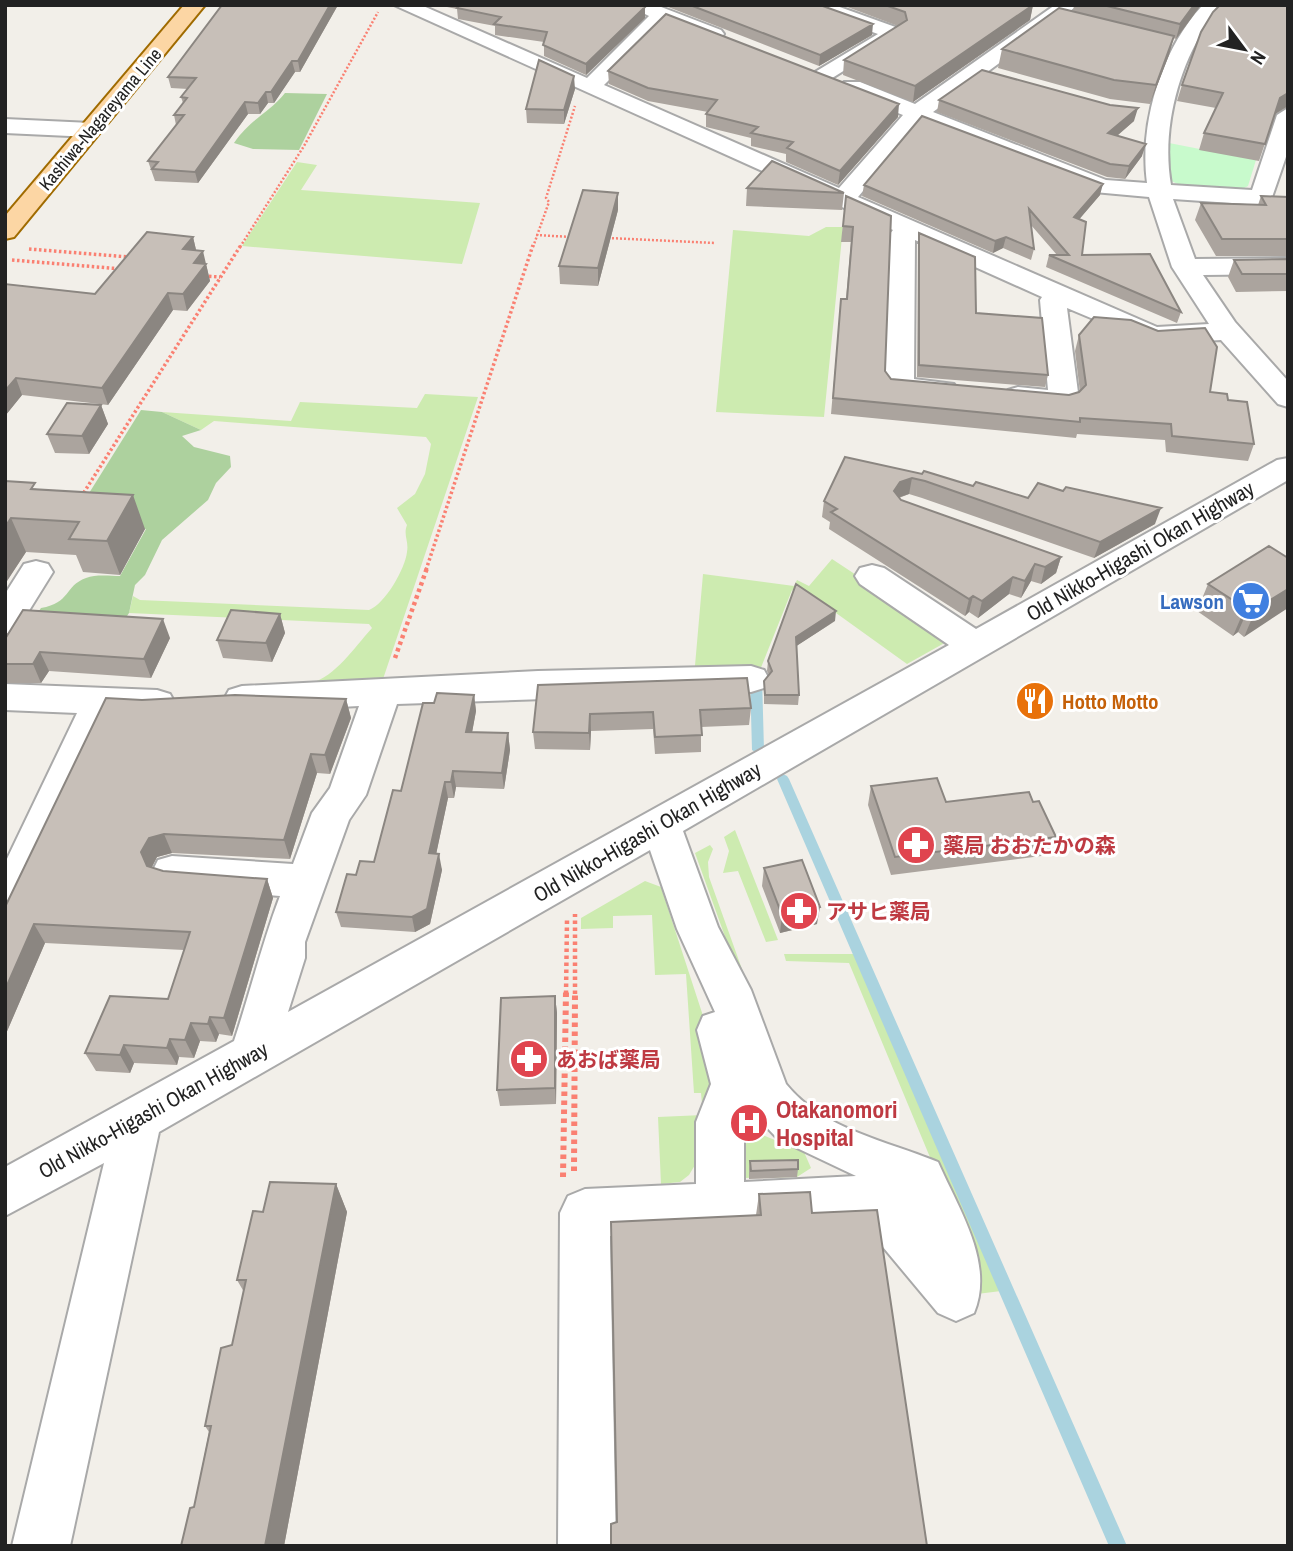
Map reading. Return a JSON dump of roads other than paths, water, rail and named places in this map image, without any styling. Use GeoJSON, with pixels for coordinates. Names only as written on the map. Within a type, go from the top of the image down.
{"type":"FeatureCollection","features":[{"type":"Feature","properties":{"kind":"main road","name":"Kashiwa-Nagareyama Line"},"geometry":{"type":"LineString","coordinates":[[12,240],[91,130],[195,5]]}},
{"type":"Feature","properties":{"kind":"street"},"geometry":{"type":"LineString","coordinates":[[404,5],[1153,336],[1229,331]]}},
{"type":"Feature","properties":{"kind":"street"},"geometry":{"type":"LineString","coordinates":[[440,20],[459,5]]}},
{"type":"Feature","properties":{"kind":"street"},"geometry":{"type":"LineString","coordinates":[[637,5],[736,43]]}},
{"type":"Feature","properties":{"kind":"street"},"geometry":{"type":"LineString","coordinates":[[815,5],[894,33],[822,76]]}},
{"type":"Feature","properties":{"kind":"street"},"geometry":{"type":"LineString","coordinates":[[844,198],[917,113],[1068,5]]}},
{"type":"Feature","properties":{"kind":"street"},"geometry":{"type":"LineString","coordinates":[[1216,5],[1175,48],[1148,114],[1157,191],[1167,226],[1185,267],[1229,331],[1288,398]]}},
{"type":"Feature","properties":{"kind":"street"},"geometry":{"type":"LineString","coordinates":[[1021,10],[1076,24]]}},
{"type":"Feature","properties":{"kind":"street"},"geometry":{"type":"LineString","coordinates":[[587,84],[662,15]]}},
{"type":"Feature","properties":{"kind":"street"},"geometry":{"type":"LineString","coordinates":[[797,66],[1102,187],[1261,198],[1288,115]]}},
{"type":"Feature","properties":{"kind":"street"},"geometry":{"type":"LineString","coordinates":[[974,71],[1001,78]]}},
{"type":"Feature","properties":{"kind":"street"},"geometry":{"type":"LineString","coordinates":[[5,126],[91,130]]}},
{"type":"Feature","properties":{"kind":"street"},"geometry":{"type":"LineString","coordinates":[[910,230],[902,235],[899,387],[1064,400],[1053,300],[1062,295]]}},
{"type":"Feature","properties":{"kind":"street"},"geometry":{"type":"LineString","coordinates":[[1185,267],[1288,266]]}},
{"type":"Feature","properties":{"kind":"street","name":"Old Nikko-Higashi Okan Highway"},"geometry":{"type":"LineString","coordinates":[[5,1194],[576,873],[1288,467]]}},
{"type":"Feature","properties":{"kind":"street"},"geometry":{"type":"LineString","coordinates":[[1060,561],[1098,574]]}},
{"type":"Feature","properties":{"kind":"street"},"geometry":{"type":"LineString","coordinates":[[5,622],[36,572]]}},
{"type":"Feature","properties":{"kind":"street"},"geometry":{"type":"LineString","coordinates":[[872,576],[974,645]]}},
{"type":"Feature","properties":{"kind":"street"},"geometry":{"type":"LineString","coordinates":[[5,697],[201,701],[383,691],[751,679]]}},
{"type":"Feature","properties":{"kind":"street"},"geometry":{"type":"LineString","coordinates":[[253,1053],[283,958],[284,942],[331,813],[347,795],[383,691]]}},
{"type":"Feature","properties":{"kind":"street"},"geometry":{"type":"LineString","coordinates":[[5,907],[101,701]]}},
{"type":"Feature","properties":{"kind":"street"},"geometry":{"type":"LineString","coordinates":[[661,824],[698,929],[729,990],[767,1096],[776,1112],[814,1140],[827,1168],[826,1180],[817,1194],[804,1203]]}},
{"type":"Feature","properties":{"kind":"street"},"geometry":{"type":"LineString","coordinates":[[172,872],[306,881]]}},
{"type":"Feature","properties":{"kind":"street"},"geometry":{"type":"LineString","coordinates":[[698,929],[708,991],[734,1084],[729,1107],[720,1122],[720,1182]]}},
{"type":"Feature","properties":{"kind":"street"},"geometry":{"type":"LineString","coordinates":[[41,1546],[138,1118]]}},
{"type":"Feature","properties":{"kind":"street"},"geometry":{"type":"LineString","coordinates":[[587,1546],[584,1213],[720,1182],[804,1203],[874,1199],[956,1295],[953,1254],[921,1178],[799,1129],[754,1125],[744,1129],[720,1182]]}},
{"type":"Feature","properties":{"kind":"waterway"},"geometry":{"type":"LineString","coordinates":[[756,677],[758,750]]}},
{"type":"Feature","properties":{"kind":"waterway"},"geometry":{"type":"LineString","coordinates":[[783,779],[1118,1546]]}},
{"type":"Feature","properties":{"kind":"place","name":"Lawson"},"geometry":{"type":"Point","coordinates":[1251,601]}},
{"type":"Feature","properties":{"kind":"place","name":"Hotto Motto"},"geometry":{"type":"Point","coordinates":[1035,701]}},
{"type":"Feature","properties":{"kind":"place","name":"薬局 おおたかの森"},"geometry":{"type":"Point","coordinates":[916,845]}},
{"type":"Feature","properties":{"kind":"place","name":"アサヒ薬局"},"geometry":{"type":"Point","coordinates":[799,911]}},
{"type":"Feature","properties":{"kind":"place","name":"あおば薬局"},"geometry":{"type":"Point","coordinates":[529,1059]}},
{"type":"Feature","properties":{"kind":"place","name":"Otakanomori Hospital"},"geometry":{"type":"Point","coordinates":[749,1123]}}]}
